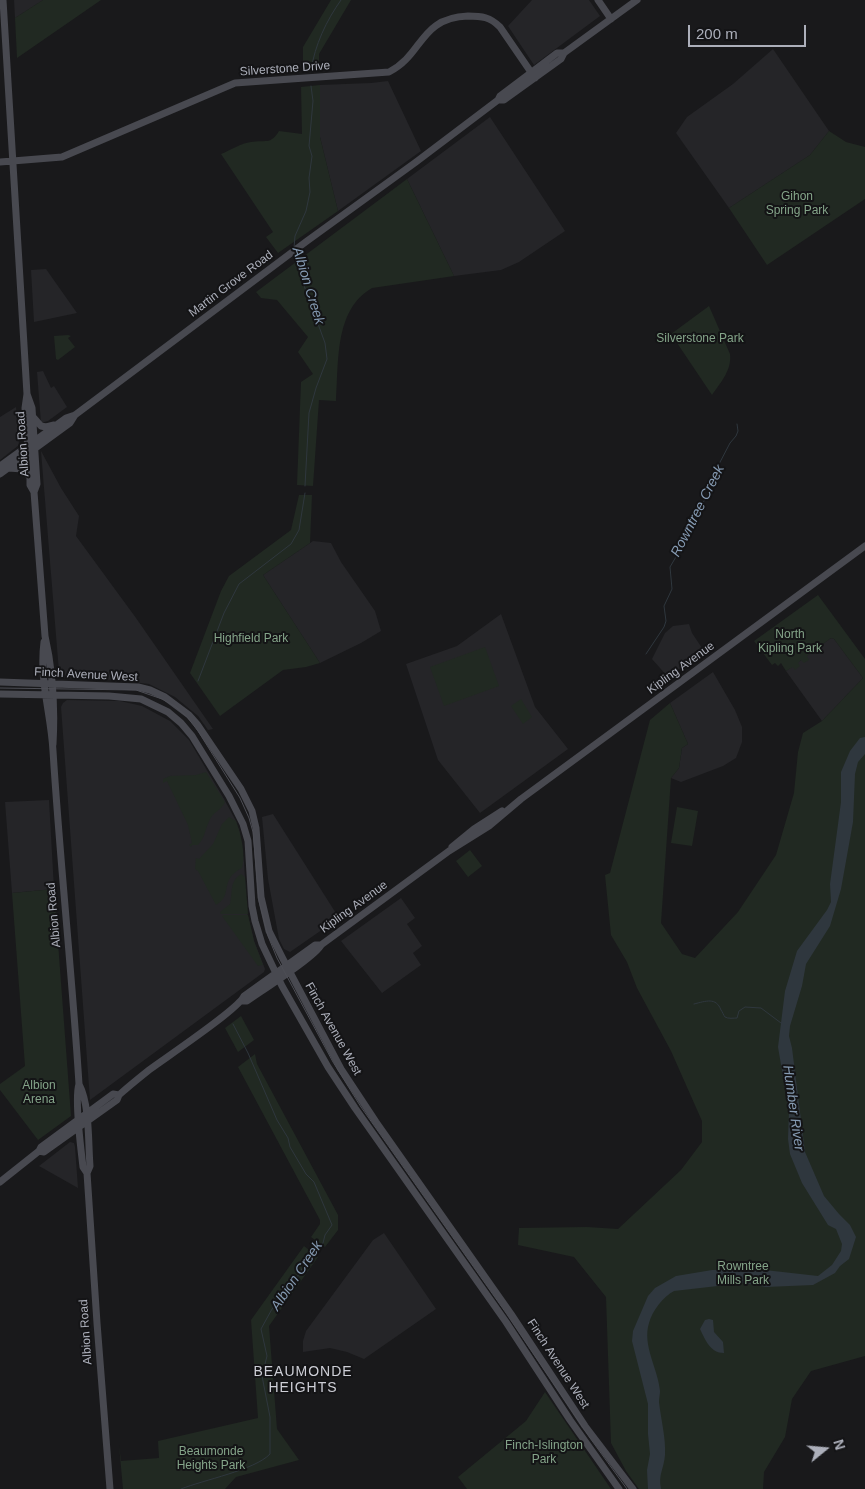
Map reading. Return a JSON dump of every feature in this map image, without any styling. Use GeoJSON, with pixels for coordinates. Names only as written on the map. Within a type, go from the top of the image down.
{"type":"FeatureCollection","features":[{"type":"Feature","properties":{"kind":"main road","name":"Albion Road"},"geometry":{"type":"LineString","coordinates":[[3,0],[27,394],[25,408],[37,484],[34,492],[45,636],[50,659],[52,683],[49,695]]}},
{"type":"Feature","properties":{"kind":"main road"},"geometry":{"type":"LineString","coordinates":[[598,0],[611,19]]}},
{"type":"Feature","properties":{"kind":"main road","name":"Martin Grove Road"},"geometry":{"type":"LineString","coordinates":[[0,474],[57,424],[75,415],[416,162],[498,100],[500,96],[533,75],[557,53],[564,53],[637,0]]}},
{"type":"Feature","properties":{"kind":"main road","name":"Silverstone Drive"},"geometry":{"type":"LineString","coordinates":[[0,162],[62,157],[234,83],[389,72],[397,68],[404,61],[431,28],[442,21],[453,18],[484,16],[495,22],[533,75]]}},
{"type":"Feature","properties":{"kind":"main road","name":"Albion Road"},"geometry":{"type":"LineString","coordinates":[[27,394],[33,416],[30,485],[34,492]]}},
{"type":"Feature","properties":{"kind":"main road","name":"Martin Grove Road"},"geometry":{"type":"LineString","coordinates":[[0,466],[70,423],[75,415]]}},
{"type":"Feature","properties":{"kind":"main road"},"geometry":{"type":"LineString","coordinates":[[33,416],[40,426],[57,424]]}},
{"type":"Feature","properties":{"kind":"main road"},"geometry":{"type":"LineString","coordinates":[[8,468],[23,469],[30,478]]}},
{"type":"Feature","properties":{"kind":"main road","name":"Kipling Avenue"},"geometry":{"type":"LineString","coordinates":[[0,1182],[39,1152],[41,1147],[117,1100],[119,1095],[242,1001],[244,996],[276,976],[315,945],[321,945],[448,851],[457,841],[479,825],[510,807],[865,546]]}},
{"type":"Feature","properties":{"kind":"main road","name":"Albion Road"},"geometry":{"type":"LineString","coordinates":[[45,636],[42,660],[44,683],[49,695],[54,721],[53,744],[64,897],[83,1120],[90,1166],[87,1173],[96,1323],[110,1489]]}},
{"type":"Feature","properties":{"kind":"main road","name":"Finch Avenue West"},"geometry":{"type":"LineString","coordinates":[[0,682],[120,686],[150,690],[182,708],[197,724],[241,789],[252,811],[258,839],[260,882],[264,910],[270,931],[340,1070],[510,1314],[585,1426],[633,1489]]}},
{"type":"Feature","properties":{"kind":"main road","name":"Finch Avenue West"},"geometry":{"type":"LineString","coordinates":[[0,694],[121,696],[141,699],[168,712],[187,729],[230,798],[243,824],[248,841],[252,906],[255,921],[262,944],[276,976],[328,1067],[355,1108],[506,1322],[570,1420],[619,1489]]}},
{"type":"Feature","properties":{"kind":"main road"},"geometry":{"type":"LineString","coordinates":[[81,1087],[86,1099],[91,1103],[104,1101]]}},
{"type":"Feature","properties":{"kind":"main road","name":"Kipling Avenue"},"geometry":{"type":"LineString","coordinates":[[39,1152],[44,1152],[63,1138],[113,1094],[119,1095]]}},
{"type":"Feature","properties":{"kind":"main road","name":"Albion Road"},"geometry":{"type":"LineString","coordinates":[[83,1120],[81,1150],[83,1167],[87,1173]]}},
{"type":"Feature","properties":{"kind":"main road"},"geometry":{"type":"LineString","coordinates":[[63,1138],[75,1139],[81,1150]]}},
{"type":"Feature","properties":{"kind":"shaded area"},"geometry":{"type":"Polygon","coordinates":[[[14,0],[43,0],[15,18],[14,0]]]}},
{"type":"Feature","properties":{"kind":"shaded area"},"geometry":{"type":"Polygon","coordinates":[[[532,0],[589,0],[600,16],[534,65],[508,26],[532,0]]]}},
{"type":"Feature","properties":{"kind":"shaded area"},"geometry":{"type":"Polygon","coordinates":[[[773,49],[829,131],[810,155],[729,208],[676,133],[687,117],[733,84],[773,49]]]}},
{"type":"Feature","properties":{"kind":"shaded area"},"geometry":{"type":"Polygon","coordinates":[[[388,81],[421,151],[338,211],[320,137],[320,85],[388,81]]]}},
{"type":"Feature","properties":{"kind":"shaded area"},"geometry":{"type":"Polygon","coordinates":[[[490,117],[565,231],[519,262],[501,270],[454,276],[407,179],[490,117]]]}},
{"type":"Feature","properties":{"kind":"shaded area"},"geometry":{"type":"Polygon","coordinates":[[[46,269],[77,313],[34,322],[31,270],[46,269]]]}},
{"type":"Feature","properties":{"kind":"shaded area"},"geometry":{"type":"Polygon","coordinates":[[[43,371],[51,388],[54,386],[67,407],[48,421],[41,423],[37,372],[43,371]]]}},
{"type":"Feature","properties":{"kind":"shaded area"},"geometry":{"type":"Polygon","coordinates":[[[16,407],[19,445],[0,460],[0,417],[16,407]]]}},
{"type":"Feature","properties":{"kind":"shaded area"},"geometry":{"type":"Polygon","coordinates":[[[41,451],[79,516],[76,536],[213,729],[208,730],[198,716],[175,697],[149,684],[117,680],[64,678],[61,676],[59,672],[41,451]]]}},
{"type":"Feature","properties":{"kind":"shaded area"},"geometry":{"type":"Polygon","coordinates":[[[313,541],[331,543],[341,562],[375,611],[381,631],[320,663],[263,575],[313,541]]]}},
{"type":"Feature","properties":{"kind":"shaded area"},"geometry":{"type":"Polygon","coordinates":[[[501,614],[535,707],[568,749],[480,813],[438,760],[406,664],[457,646],[501,614]]]}},
{"type":"Feature","properties":{"kind":"shaded area"},"geometry":{"type":"Polygon","coordinates":[[[689,624],[692,633],[704,651],[668,677],[652,659],[665,633],[673,626],[689,624]]]}},
{"type":"Feature","properties":{"kind":"shaded area"},"geometry":{"type":"Polygon","coordinates":[[[831,638],[834,639],[863,678],[822,721],[786,671],[831,638]]]}},
{"type":"Feature","properties":{"kind":"shaded area"},"geometry":{"type":"Polygon","coordinates":[[[713,672],[735,710],[742,727],[742,742],[736,758],[723,766],[681,782],[671,778],[679,768],[682,748],[688,744],[670,703],[713,672]]]}},
{"type":"Feature","properties":{"kind":"shaded area"},"geometry":{"type":"Polygon","coordinates":[[[67,700],[120,701],[142,706],[170,721],[189,740],[224,799],[240,833],[247,912],[254,941],[265,969],[264,972],[90,1100],[61,707],[67,700]]]}},
{"type":"Feature","properties":{"kind":"shaded area"},"geometry":{"type":"Polygon","coordinates":[[[49,800],[54,889],[12,893],[5,802],[49,800]]]}},
{"type":"Feature","properties":{"kind":"shaded area"},"geometry":{"type":"Polygon","coordinates":[[[273,814],[339,918],[290,952],[284,949],[279,939],[268,879],[262,817],[273,814]]]}},
{"type":"Feature","properties":{"kind":"shaded area"},"geometry":{"type":"Polygon","coordinates":[[[401,898],[415,918],[407,924],[422,946],[413,953],[421,965],[382,993],[341,941],[401,898]]]}},
{"type":"Feature","properties":{"kind":"shaded area"},"geometry":{"type":"Polygon","coordinates":[[[70,1142],[74,1143],[75,1147],[78,1188],[39,1166],[70,1142]]]}},
{"type":"Feature","properties":{"kind":"shaded area"},"geometry":{"type":"Polygon","coordinates":[[[384,1233],[436,1309],[364,1359],[330,1348],[303,1352],[303,1341],[306,1331],[373,1240],[384,1233]]]}},
{"type":"Feature","properties":{"kind":"green space"},"geometry":{"type":"Polygon","coordinates":[[[43,0],[101,0],[17,58],[15,18],[43,0]]]}},
{"type":"Feature","properties":{"kind":"green space"},"geometry":{"type":"Polygon","coordinates":[[[331,0],[351,0],[319,54],[319,70],[303,70],[303,47],[331,0]]]}},
{"type":"Feature","properties":{"kind":"green space"},"geometry":{"type":"Polygon","coordinates":[[[320,85],[320,137],[338,211],[278,253],[266,237],[273,232],[221,154],[240,145],[273,139],[279,131],[302,134],[301,87],[320,85]]]}},
{"type":"Feature","properties":{"kind":"green space","name":"Gihon Spring Park"},"geometry":{"type":"Polygon","coordinates":[[[829,131],[846,142],[865,147],[865,199],[767,265],[729,208],[810,155],[829,131]]]}},
{"type":"Feature","properties":{"kind":"green space"},"geometry":{"type":"Polygon","coordinates":[[[407,179],[454,276],[372,288],[351,309],[341,338],[336,401],[319,400],[313,486],[297,485],[301,382],[313,374],[298,352],[308,337],[277,300],[261,298],[256,292],[407,179]]]}},
{"type":"Feature","properties":{"kind":"green space","name":"Silverstone Park"},"geometry":{"type":"Polygon","coordinates":[[[709,306],[730,354],[728,371],[712,395],[671,334],[709,306]]]}},
{"type":"Feature","properties":{"kind":"green space"},"geometry":{"type":"Polygon","coordinates":[[[54,336],[71,336],[68,338],[75,347],[58,360],[56,359],[54,336]]]}},
{"type":"Feature","properties":{"kind":"green space","name":"Highfield Park"},"geometry":{"type":"Polygon","coordinates":[[[299,495],[312,495],[310,543],[263,575],[320,663],[283,670],[220,716],[190,673],[221,591],[229,576],[291,530],[299,495]]]}},
{"type":"Feature","properties":{"kind":"green space","name":"Rowntree Mills Park"},"geometry":{"type":"Polygon","coordinates":[[[818,595],[865,659],[865,1356],[811,1371],[792,1399],[785,1437],[764,1472],[763,1489],[639,1489],[626,1471],[611,1443],[606,1297],[574,1257],[518,1245],[519,1228],[587,1227],[618,1229],[681,1170],[702,1142],[702,1121],[671,1051],[637,988],[627,962],[611,935],[605,875],[610,873],[650,720],[670,703],[688,744],[682,748],[679,768],[671,778],[661,923],[682,954],[695,958],[738,912],[776,855],[794,793],[798,752],[803,733],[822,721],[863,678],[834,639],[831,638],[807,656],[809,660],[804,663],[801,660],[798,663],[800,666],[795,670],[793,667],[786,671],[781,663],[778,666],[775,663],[772,665],[754,641],[818,595]]]}},
{"type":"Feature","properties":{"kind":"green space"},"geometry":{"type":"Polygon","coordinates":[[[485,647],[499,686],[444,706],[430,667],[485,647]]]}},
{"type":"Feature","properties":{"kind":"green space"},"geometry":{"type":"Polygon","coordinates":[[[521,699],[532,717],[523,724],[511,706],[521,699]]]}},
{"type":"Feature","properties":{"kind":"green space"},"geometry":{"type":"Polygon","coordinates":[[[206,772],[225,802],[212,816],[201,842],[191,847],[189,845],[192,843],[188,825],[167,781],[163,783],[163,779],[170,776],[196,775],[206,772]]]}},
{"type":"Feature","properties":{"kind":"green space"},"geometry":{"type":"Polygon","coordinates":[[[677,807],[698,811],[692,846],[671,843],[677,807]]]}},
{"type":"Feature","properties":{"kind":"green space"},"geometry":{"type":"Polygon","coordinates":[[[229,817],[236,821],[238,826],[242,844],[243,863],[242,868],[230,877],[224,897],[216,905],[198,871],[195,869],[196,858],[199,859],[213,844],[222,824],[229,817]]]}},
{"type":"Feature","properties":{"kind":"green space"},"geometry":{"type":"Polygon","coordinates":[[[470,850],[482,866],[468,877],[456,861],[470,850]]]}},
{"type":"Feature","properties":{"kind":"green space"},"geometry":{"type":"Polygon","coordinates":[[[241,874],[245,877],[248,914],[221,914],[220,912],[230,904],[233,884],[241,874]]]}},
{"type":"Feature","properties":{"kind":"green space","name":"Albion Arena"},"geometry":{"type":"Polygon","coordinates":[[[54,889],[71,1116],[38,1140],[0,1090],[0,1084],[25,1066],[12,893],[54,889]]]}},
{"type":"Feature","properties":{"kind":"green space"},"geometry":{"type":"Polygon","coordinates":[[[248,915],[254,941],[263,965],[258,966],[222,916],[248,915]]]}},
{"type":"Feature","properties":{"kind":"green space"},"geometry":{"type":"Polygon","coordinates":[[[241,1016],[254,1040],[238,1052],[225,1028],[241,1016]]]}},
{"type":"Feature","properties":{"kind":"green space"},"geometry":{"type":"Polygon","coordinates":[[[255,1054],[257,1064],[338,1215],[338,1230],[325,1247],[311,1237],[320,1224],[320,1220],[238,1067],[255,1054]]]}},
{"type":"Feature","properties":{"kind":"green space","name":"Beaumonde Heights Park"},"geometry":{"type":"Polygon","coordinates":[[[304,1246],[318,1257],[269,1326],[277,1429],[299,1460],[236,1477],[225,1489],[123,1489],[119,1445],[121,1461],[159,1458],[158,1441],[258,1418],[251,1320],[304,1246]]]}},
{"type":"Feature","properties":{"kind":"green space","name":"Finch-Islington Park"},"geometry":{"type":"Polygon","coordinates":[[[545,1392],[611,1489],[467,1489],[458,1477],[526,1421],[545,1392]]]}},
{"type":"Feature","properties":{"kind":"water","name":"Humber River"},"geometry":{"type":"Polygon","coordinates":[[[865,737],[865,754],[858,762],[855,774],[853,822],[841,889],[830,926],[806,964],[789,1036],[805,1152],[824,1196],[850,1225],[856,1237],[849,1259],[835,1273],[813,1285],[766,1287],[744,1283],[674,1291],[658,1305],[649,1323],[647,1340],[659,1382],[659,1402],[665,1455],[661,1475],[661,1489],[648,1489],[647,1470],[650,1454],[648,1404],[632,1341],[633,1331],[648,1296],[655,1288],[676,1276],[712,1270],[756,1269],[818,1276],[832,1265],[841,1251],[842,1244],[836,1229],[828,1225],[802,1183],[790,1154],[788,1139],[789,1112],[778,1047],[785,991],[797,951],[831,902],[830,884],[841,802],[841,772],[850,751],[860,738],[865,737]]]}},
{"type":"Feature","properties":{"kind":"water"},"geometry":{"type":"Polygon","coordinates":[[[705,1320],[713,1320],[714,1332],[723,1342],[724,1353],[715,1351],[712,1348],[700,1329],[705,1320]]]}},
{"type":"Feature","properties":{"kind":"waterway","name":"Albion Creek"},"geometry":{"type":"LineString","coordinates":[[311,70],[315,51],[322,34],[341,0]]}},
{"type":"Feature","properties":{"kind":"waterway","name":"Albion Creek"},"geometry":{"type":"LineString","coordinates":[[294,248],[295,236],[306,211],[310,192],[309,178],[312,156],[309,146],[313,101],[311,86]]}},
{"type":"Feature","properties":{"kind":"waterway","name":"Albion Creek"},"geometry":{"type":"LineString","coordinates":[[295,252],[301,269],[302,280],[325,343],[327,359],[309,413],[305,486]]}},
{"type":"Feature","properties":{"kind":"waterway","name":"Rowntree Creek"},"geometry":{"type":"LineString","coordinates":[[646,654],[666,621],[664,606],[672,589],[670,567],[680,550],[687,529],[707,496],[718,466],[730,443],[736,436],[738,431],[737,424]]}},
{"type":"Feature","properties":{"kind":"waterway","name":"Albion Creek"},"geometry":{"type":"LineString","coordinates":[[198,681],[224,613],[239,584],[291,544],[299,530],[305,493]]}},
{"type":"Feature","properties":{"kind":"waterway","name":"Rowntree Creek"},"geometry":{"type":"LineString","coordinates":[[694,1004],[706,1001],[716,1003],[725,1017],[729,1018],[737,1018],[739,1011],[745,1007],[761,1008],[781,1023]]}},
{"type":"Feature","properties":{"kind":"waterway","name":"Albion Creek"},"geometry":{"type":"LineString","coordinates":[[181,1489],[241,1470],[263,1460],[270,1454],[270,1417],[262,1376],[267,1356],[261,1329],[272,1309],[292,1286],[303,1267],[323,1243],[325,1235],[332,1225],[314,1182],[306,1174],[290,1147],[288,1138],[277,1120],[248,1053],[233,1024]]}},
{"type":"Feature","properties":{"kind":"tram line"},"geometry":{"type":"LineString","coordinates":[[0,688],[136,690],[162,699],[176,707],[188,718],[240,798],[249,818],[253,832],[259,901],[268,936],[277,958],[333,1062],[361,1107],[627,1489]]}},
{"type":"Feature","properties":{"kind":"district","name":"BEAUMONDE HEIGHTS"},"geometry":{"type":"Point","coordinates":[303,1380]}},
{"type":"Feature","properties":{"kind":"park label","name":"North Kipling Park"},"geometry":{"type":"Point","coordinates":[790,642]}}]}
